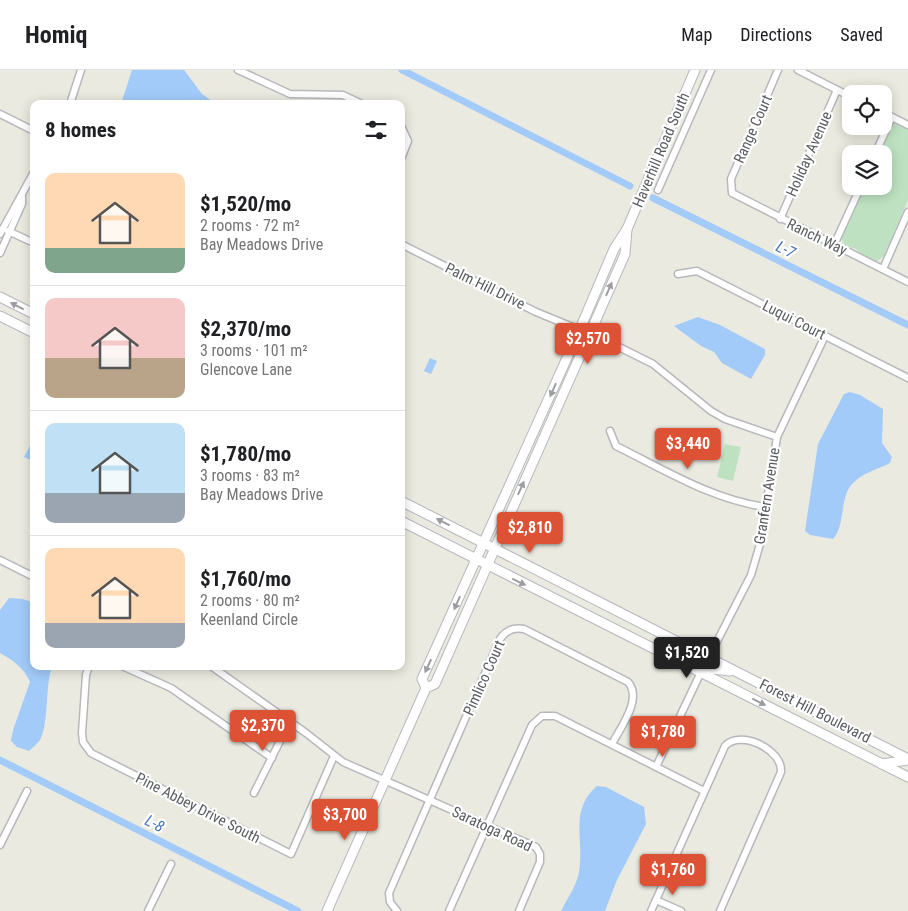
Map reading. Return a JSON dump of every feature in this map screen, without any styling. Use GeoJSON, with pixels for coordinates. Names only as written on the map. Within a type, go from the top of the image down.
{"type":"FeatureCollection","features":[{"type":"Feature","properties":{"kind":"street"},"geometry":{"type":"LineString","coordinates":[[71,100],[81,70]]}},
{"type":"Feature","properties":{"kind":"street"},"geometry":{"type":"LineString","coordinates":[[238,70],[290,94],[343,95],[354,100]]}},
{"type":"Feature","properties":{"kind":"street","name":"Haverhill Road South"},"geometry":{"type":"LineString","coordinates":[[426,688],[422,679],[580,330],[614,249],[627,229],[695,70]]}},
{"type":"Feature","properties":{"kind":"street"},"geometry":{"type":"LineString","coordinates":[[658,190],[711,70]]}},
{"type":"Feature","properties":{"kind":"street","name":"Range Court"},"geometry":{"type":"LineString","coordinates":[[730,188],[731,179],[778,70]]}},
{"type":"Feature","properties":{"kind":"street"},"geometry":{"type":"LineString","coordinates":[[798,70],[842,92]]}},
{"type":"Feature","properties":{"kind":"street","name":"Holiday Avenue"},"geometry":{"type":"LineString","coordinates":[[780,218],[837,90]]}},
{"type":"Feature","properties":{"kind":"street"},"geometry":{"type":"LineString","coordinates":[[0,114],[30,129]]}},
{"type":"Feature","properties":{"kind":"street"},"geometry":{"type":"LineString","coordinates":[[892,117],[908,125]]}},
{"type":"Feature","properties":{"kind":"street"},"geometry":{"type":"LineString","coordinates":[[405,135],[408,141],[405,149]]}},
{"type":"Feature","properties":{"kind":"street"},"geometry":{"type":"LineString","coordinates":[[30,179],[1,230],[30,241]]}},
{"type":"Feature","properties":{"kind":"street","name":"Ranch Way"},"geometry":{"type":"LineString","coordinates":[[730,188],[735,196],[908,282]]}},
{"type":"Feature","properties":{"kind":"street"},"geometry":{"type":"LineString","coordinates":[[0,254],[22,204],[22,193]]}},
{"type":"Feature","properties":{"kind":"street"},"geometry":{"type":"LineString","coordinates":[[834,245],[857,195]]}},
{"type":"Feature","properties":{"kind":"street"},"geometry":{"type":"LineString","coordinates":[[883,269],[908,212]]}},
{"type":"Feature","properties":{"kind":"street","name":"Haverhill Road South"},"geometry":{"type":"LineString","coordinates":[[327,911],[426,688],[435,684],[593,335],[625,254],[627,229]]}},
{"type":"Feature","properties":{"kind":"street","name":"Palm Hill Drive"},"geometry":{"type":"LineString","coordinates":[[405,246],[493,291],[593,335]]}},
{"type":"Feature","properties":{"kind":"street","name":"Luqui Court"},"geometry":{"type":"LineString","coordinates":[[678,274],[697,272],[908,378]]}},
{"type":"Feature","properties":{"kind":"street"},"geometry":{"type":"LineString","coordinates":[[0,297],[30,312]]}},
{"type":"Feature","properties":{"kind":"street"},"geometry":{"type":"LineString","coordinates":[[0,316],[30,331]]}},
{"type":"Feature","properties":{"kind":"street","name":"Granfern Avenue"},"geometry":{"type":"LineString","coordinates":[[709,657],[751,576],[760,544],[777,436],[825,336]]}},
{"type":"Feature","properties":{"kind":"street"},"geometry":{"type":"LineString","coordinates":[[609,342],[653,364],[712,411],[725,419],[777,436]]}},
{"type":"Feature","properties":{"kind":"street"},"geometry":{"type":"LineString","coordinates":[[610,431],[616,446],[718,496],[737,502],[765,507]]}},
{"type":"Feature","properties":{"kind":"street","name":"Forest Hill Boulevard"},"geometry":{"type":"LineString","coordinates":[[405,504],[908,759]]}},
{"type":"Feature","properties":{"kind":"street","name":"Forest Hill Boulevard"},"geometry":{"type":"LineString","coordinates":[[405,523],[907,776]]}},
{"type":"Feature","properties":{"kind":"street"},"geometry":{"type":"LineString","coordinates":[[0,560],[30,575]]}},
{"type":"Feature","properties":{"kind":"street","name":"Pimlico Court"},"geometry":{"type":"LineString","coordinates":[[397,911],[390,902],[389,893],[500,639],[510,629],[524,629],[624,679],[631,685],[634,694],[632,703],[612,744]]}},
{"type":"Feature","properties":{"kind":"street"},"geometry":{"type":"LineString","coordinates":[[667,655],[696,660],[709,657]]}},
{"type":"Feature","properties":{"kind":"street"},"geometry":{"type":"LineString","coordinates":[[656,767],[701,672],[723,669],[742,674]]}},
{"type":"Feature","properties":{"kind":"street","name":"Pine Abbey Drive South"},"geometry":{"type":"LineString","coordinates":[[88,670],[82,733],[83,742],[91,753],[291,854],[334,756]]}},
{"type":"Feature","properties":{"kind":"street"},"geometry":{"type":"LineString","coordinates":[[131,670],[171,688],[272,758]]}},
{"type":"Feature","properties":{"kind":"street","name":"Saratoga Road"},"geometry":{"type":"LineString","coordinates":[[217,670],[292,723],[334,756],[385,781],[530,842],[540,854],[540,862],[519,911]]}},
{"type":"Feature","properties":{"kind":"street"},"geometry":{"type":"LineString","coordinates":[[450,911],[532,725],[537,718],[546,715],[555,716],[704,791]]}},
{"type":"Feature","properties":{"kind":"street"},"geometry":{"type":"LineString","coordinates":[[254,793],[292,723]]}},
{"type":"Feature","properties":{"kind":"street"},"geometry":{"type":"LineString","coordinates":[[651,911],[725,746],[732,741],[746,740],[774,753],[782,765],[781,772],[720,911]]}},
{"type":"Feature","properties":{"kind":"street"},"geometry":{"type":"LineString","coordinates":[[882,764],[908,759]]}},
{"type":"Feature","properties":{"kind":"street"},"geometry":{"type":"LineString","coordinates":[[0,845],[27,791]]}},
{"type":"Feature","properties":{"kind":"street"},"geometry":{"type":"LineString","coordinates":[[148,911],[171,864]]}},
{"type":"Feature","properties":{"kind":"street"},"geometry":{"type":"LineString","coordinates":[[656,900],[681,911]]}},
{"type":"Feature","properties":{"kind":"green space"},"geometry":{"type":"Polygon","coordinates":[[[897,122],[908,128],[908,200],[884,256],[877,261],[863,255],[856,249],[845,246],[841,238],[860,195],[892,195],[892,145],[882,145],[887,135],[892,135],[892,123],[897,122]]]}},
{"type":"Feature","properties":{"kind":"green space"},"geometry":{"type":"Polygon","coordinates":[[[725,444],[741,447],[733,481],[717,477],[725,444]]]}},
{"type":"Feature","properties":{"kind":"water"},"geometry":{"type":"Polygon","coordinates":[[[132,70],[184,70],[202,94],[210,100],[122,100],[132,70]]]}},
{"type":"Feature","properties":{"kind":"water"},"geometry":{"type":"Polygon","coordinates":[[[698,317],[720,325],[765,349],[765,355],[751,379],[722,363],[714,352],[701,346],[674,326],[698,317]]]}},
{"type":"Feature","properties":{"kind":"water"},"geometry":{"type":"Polygon","coordinates":[[[430,358],[437,361],[431,374],[424,371],[430,358]]]}},
{"type":"Feature","properties":{"kind":"water"},"geometry":{"type":"Polygon","coordinates":[[[850,392],[860,395],[883,409],[882,443],[892,457],[890,463],[865,474],[852,484],[845,497],[840,526],[833,539],[810,535],[805,531],[818,444],[844,394],[850,392]]]}},
{"type":"Feature","properties":{"kind":"water"},"geometry":{"type":"Polygon","coordinates":[[[30,446],[30,460],[24,457],[30,446]]]}},
{"type":"Feature","properties":{"kind":"water"},"geometry":{"type":"Polygon","coordinates":[[[9,598],[30,602],[30,670],[51,670],[43,733],[40,740],[29,751],[17,747],[11,741],[30,682],[18,665],[0,653],[0,610],[9,598]]]}},
{"type":"Feature","properties":{"kind":"water"},"geometry":{"type":"Polygon","coordinates":[[[597,786],[606,787],[644,807],[646,824],[617,880],[605,911],[561,911],[574,887],[579,872],[580,816],[588,796],[597,786]]]}},
{"type":"Feature","properties":{"kind":"waterway","name":"L-7"},"geometry":{"type":"LineString","coordinates":[[402,70],[630,186]]}},
{"type":"Feature","properties":{"kind":"waterway","name":"L-7"},"geometry":{"type":"LineString","coordinates":[[653,198],[908,325]]}},
{"type":"Feature","properties":{"kind":"waterway","name":"L-8"},"geometry":{"type":"LineString","coordinates":[[0,760],[298,911]]}}]}
